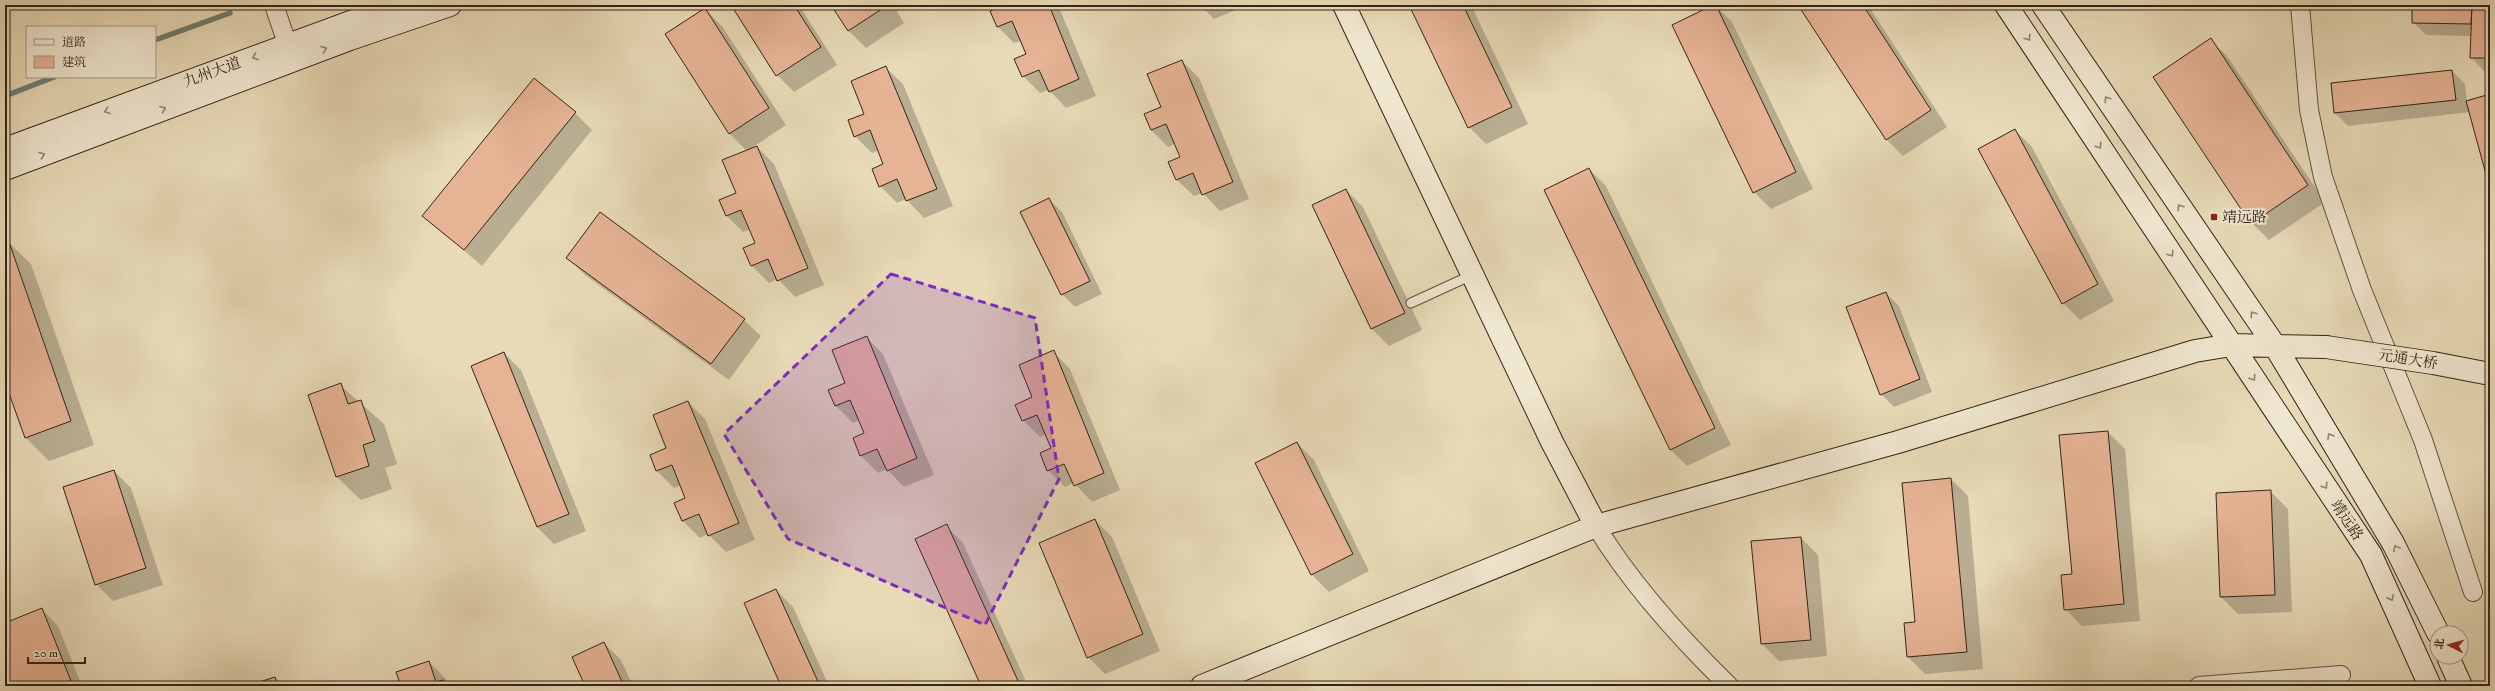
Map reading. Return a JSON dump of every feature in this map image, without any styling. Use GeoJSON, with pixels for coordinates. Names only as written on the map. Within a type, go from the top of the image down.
{"type":"FeatureCollection","features":[{"type":"Feature","properties":{"kind":"main road","name":"九州大道"},"geometry":{"type":"LineString","coordinates":[[5,149],[290,53],[397,5]]}},
{"type":"Feature","properties":{"kind":"main road"},"geometry":{"type":"LineString","coordinates":[[5,169],[290,53],[450,5]]}},
{"type":"Feature","properties":{"kind":"main road"},"geometry":{"type":"LineString","coordinates":[[1344,5],[1552,442],[1596,526]]}},
{"type":"Feature","properties":{"kind":"main road","name":"靖远路"},"geometry":{"type":"LineString","coordinates":[[2006,5],[2370,555],[2430,686]]}},
{"type":"Feature","properties":{"kind":"main road","name":"靖远路"},"geometry":{"type":"LineString","coordinates":[[2043,5],[2275,346],[2393,543],[2434,625]]}},
{"type":"Feature","properties":{"kind":"main road","name":"元通大桥"},"geometry":{"type":"LineString","coordinates":[[1202,686],[1596,526],[1898,442],[2195,351],[2231,345],[2326,347],[2433,363],[2490,374]]}},
{"type":"Feature","properties":{"kind":"main road"},"geometry":{"type":"LineString","coordinates":[[2452,665],[2461,686]]}},
{"type":"Feature","properties":{"kind":"street"},"geometry":{"type":"LineString","coordinates":[[274,5],[290,53]]}},
{"type":"Feature","properties":{"kind":"street"},"geometry":{"type":"LineString","coordinates":[[2300,5],[2309,110],[2323,177],[2362,290],[2423,440],[2473,592]]}},
{"type":"Feature","properties":{"kind":"street"},"geometry":{"type":"LineString","coordinates":[[1596,526],[1614,556],[1700,657],[1729,686]]}},
{"type":"Feature","properties":{"kind":"street"},"geometry":{"type":"LineString","coordinates":[[2199,686],[2341,675]]}},
{"type":"Feature","properties":{"kind":"lane"},"geometry":{"type":"LineString","coordinates":[[1411,303],[1473,274]]}},
{"type":"Feature","properties":{"kind":"highlighted area"},"geometry":{"type":"Polygon","coordinates":[[[891,274],[1035,318],[1059,479],[985,625],[788,539],[724,434],[891,274]]]}},
{"type":"Feature","properties":{"kind":"building"},"geometry":{"type":"Polygon","coordinates":[[[731,5],[794,5],[821,47],[776,76],[731,5]]]}},
{"type":"Feature","properties":{"kind":"building"},"geometry":{"type":"Polygon","coordinates":[[[831,5],[888,5],[848,31],[831,5]]]}},
{"type":"Feature","properties":{"kind":"building"},"geometry":{"type":"Polygon","coordinates":[[[1003,5],[1049,5],[1079,79],[1049,92],[1039,70],[1022,77],[1014,59],[1026,54],[1012,21],[997,27],[990,11],[1003,5]]]}},
{"type":"Feature","properties":{"kind":"building"},"geometry":{"type":"Polygon","coordinates":[[[1409,5],[1463,5],[1512,107],[1468,128],[1409,5]]]}},
{"type":"Feature","properties":{"kind":"building"},"geometry":{"type":"Polygon","coordinates":[[[1713,5],[1716,5],[1796,172],[1753,193],[1672,25],[1713,5]]]}},
{"type":"Feature","properties":{"kind":"building"},"geometry":{"type":"Polygon","coordinates":[[[1798,5],[1863,5],[1931,110],[1886,140],[1798,5]]]}},
{"type":"Feature","properties":{"kind":"building"},"geometry":{"type":"Polygon","coordinates":[[[2412,5],[2472,5],[2471,24],[2412,23],[2412,5]]]}},
{"type":"Feature","properties":{"kind":"building"},"geometry":{"type":"Polygon","coordinates":[[[2472,5],[2490,5],[2490,58],[2470,58],[2472,5]]]}},
{"type":"Feature","properties":{"kind":"building"},"geometry":{"type":"Polygon","coordinates":[[[705,8],[769,108],[729,134],[665,34],[705,8]]]}},
{"type":"Feature","properties":{"kind":"building"},"geometry":{"type":"Polygon","coordinates":[[[2211,38],[2308,185],[2251,224],[2153,77],[2211,38]]]}},
{"type":"Feature","properties":{"kind":"building"},"geometry":{"type":"Polygon","coordinates":[[[1182,60],[1233,182],[1202,195],[1193,173],[1176,180],[1168,162],[1180,157],[1166,124],[1151,130],[1144,114],[1161,107],[1147,74],[1182,60]]]}},
{"type":"Feature","properties":{"kind":"building"},"geometry":{"type":"Polygon","coordinates":[[[886,66],[937,189],[906,201],[897,179],[879,187],[872,169],[883,164],[870,130],[854,137],[848,120],[864,114],[851,81],[886,66]]]}},
{"type":"Feature","properties":{"kind":"building"},"geometry":{"type":"Polygon","coordinates":[[[2452,70],[2456,100],[2334,113],[2331,83],[2452,70]]]}},
{"type":"Feature","properties":{"kind":"building"},"geometry":{"type":"Polygon","coordinates":[[[534,78],[576,112],[464,250],[422,216],[534,78]]]}},
{"type":"Feature","properties":{"kind":"building"},"geometry":{"type":"Polygon","coordinates":[[[2490,94],[2490,189],[2466,101],[2490,94]]]}},
{"type":"Feature","properties":{"kind":"building"},"geometry":{"type":"Polygon","coordinates":[[[2015,129],[2098,284],[2062,304],[1978,149],[2015,129]]]}},
{"type":"Feature","properties":{"kind":"building"},"geometry":{"type":"Polygon","coordinates":[[[757,146],[808,268],[777,281],[768,259],[751,266],[743,248],[755,243],[741,210],[726,216],[719,200],[736,193],[722,160],[757,146]]]}},
{"type":"Feature","properties":{"kind":"building"},"geometry":{"type":"Polygon","coordinates":[[[1589,168],[1715,428],[1670,450],[1544,190],[1589,168]]]}},
{"type":"Feature","properties":{"kind":"building"},"geometry":{"type":"Polygon","coordinates":[[[1346,189],[1405,313],[1371,329],[1312,205],[1346,189]]]}},
{"type":"Feature","properties":{"kind":"building"},"geometry":{"type":"Polygon","coordinates":[[[1049,198],[1090,281],[1061,295],[1020,212],[1049,198]]]}},
{"type":"Feature","properties":{"kind":"building"},"geometry":{"type":"Polygon","coordinates":[[[600,212],[745,319],[711,364],[566,258],[600,212]]]}},
{"type":"Feature","properties":{"kind":"building"},"geometry":{"type":"Polygon","coordinates":[[[8,239],[71,421],[25,438],[5,382],[5,240],[8,239]]]}},
{"type":"Feature","properties":{"kind":"building"},"geometry":{"type":"Polygon","coordinates":[[[1886,292],[1920,379],[1880,395],[1846,307],[1886,292]]]}},
{"type":"Feature","properties":{"kind":"building"},"geometry":{"type":"Polygon","coordinates":[[[867,336],[917,458],[887,471],[877,449],[860,456],[853,438],[864,433],[850,400],[835,406],[828,390],[845,383],[832,350],[867,336]]]}},
{"type":"Feature","properties":{"kind":"building"},"geometry":{"type":"Polygon","coordinates":[[[1054,350],[1104,473],[1074,486],[1064,464],[1047,471],[1040,453],[1051,448],[1037,415],[1022,421],[1015,405],[1032,397],[1019,365],[1054,350]]]}},
{"type":"Feature","properties":{"kind":"building"},"geometry":{"type":"Polygon","coordinates":[[[504,352],[569,514],[537,527],[471,366],[504,352]]]}},
{"type":"Feature","properties":{"kind":"building"},"geometry":{"type":"Polygon","coordinates":[[[341,383],[348,404],[361,400],[375,441],[363,445],[369,466],[336,477],[308,395],[341,383]]]}},
{"type":"Feature","properties":{"kind":"building"},"geometry":{"type":"Polygon","coordinates":[[[688,401],[739,523],[708,536],[699,514],[682,521],[674,503],[685,498],[672,465],[656,471],[650,455],[666,448],[653,415],[688,401]]]}},
{"type":"Feature","properties":{"kind":"building"},"geometry":{"type":"Polygon","coordinates":[[[2108,431],[2124,604],[2064,610],[2061,575],[2072,574],[2059,435],[2108,431]]]}},
{"type":"Feature","properties":{"kind":"building"},"geometry":{"type":"Polygon","coordinates":[[[1297,442],[1353,554],[1311,575],[1255,463],[1297,442]]]}},
{"type":"Feature","properties":{"kind":"building"},"geometry":{"type":"Polygon","coordinates":[[[114,470],[146,568],[95,585],[63,487],[114,470]]]}},
{"type":"Feature","properties":{"kind":"building"},"geometry":{"type":"Polygon","coordinates":[[[1951,478],[1967,652],[1907,657],[1904,623],[1915,622],[1902,483],[1951,478]]]}},
{"type":"Feature","properties":{"kind":"building"},"geometry":{"type":"Polygon","coordinates":[[[2271,490],[2275,595],[2220,597],[2216,493],[2271,490]]]}},
{"type":"Feature","properties":{"kind":"building"},"geometry":{"type":"Polygon","coordinates":[[[1095,519],[1143,634],[1087,658],[1039,543],[1095,519]]]}},
{"type":"Feature","properties":{"kind":"building"},"geometry":{"type":"Polygon","coordinates":[[[947,524],[1019,683],[1013,686],[981,686],[915,539],[947,524]]]}},
{"type":"Feature","properties":{"kind":"building"},"geometry":{"type":"Polygon","coordinates":[[[1801,537],[1811,640],[1761,644],[1751,541],[1801,537]]]}},
{"type":"Feature","properties":{"kind":"building"},"geometry":{"type":"Polygon","coordinates":[[[776,589],[820,686],[781,686],[744,603],[776,589]]]}},
{"type":"Feature","properties":{"kind":"building"},"geometry":{"type":"Polygon","coordinates":[[[42,608],[73,686],[6,686],[5,623],[42,608]]]}},
{"type":"Feature","properties":{"kind":"building"},"geometry":{"type":"Polygon","coordinates":[[[604,642],[624,686],[585,686],[572,657],[604,642]]]}},
{"type":"Feature","properties":{"kind":"building"},"geometry":{"type":"Polygon","coordinates":[[[429,661],[436,682],[443,680],[445,686],[401,686],[396,672],[429,661]]]}},
{"type":"Feature","properties":{"kind":"building"},"geometry":{"type":"Polygon","coordinates":[[[275,677],[278,686],[247,686],[275,677]]]}},
{"type":"Feature","properties":{"kind":"waterway"},"geometry":{"type":"LineString","coordinates":[[156,40],[230,13]]}},
{"type":"Feature","properties":{"kind":"waterway"},"geometry":{"type":"LineString","coordinates":[[5,96],[51,78]]}},
{"type":"Feature","properties":{"kind":"place","name":"靖远路"},"geometry":{"type":"Point","coordinates":[2214,217]}}]}
